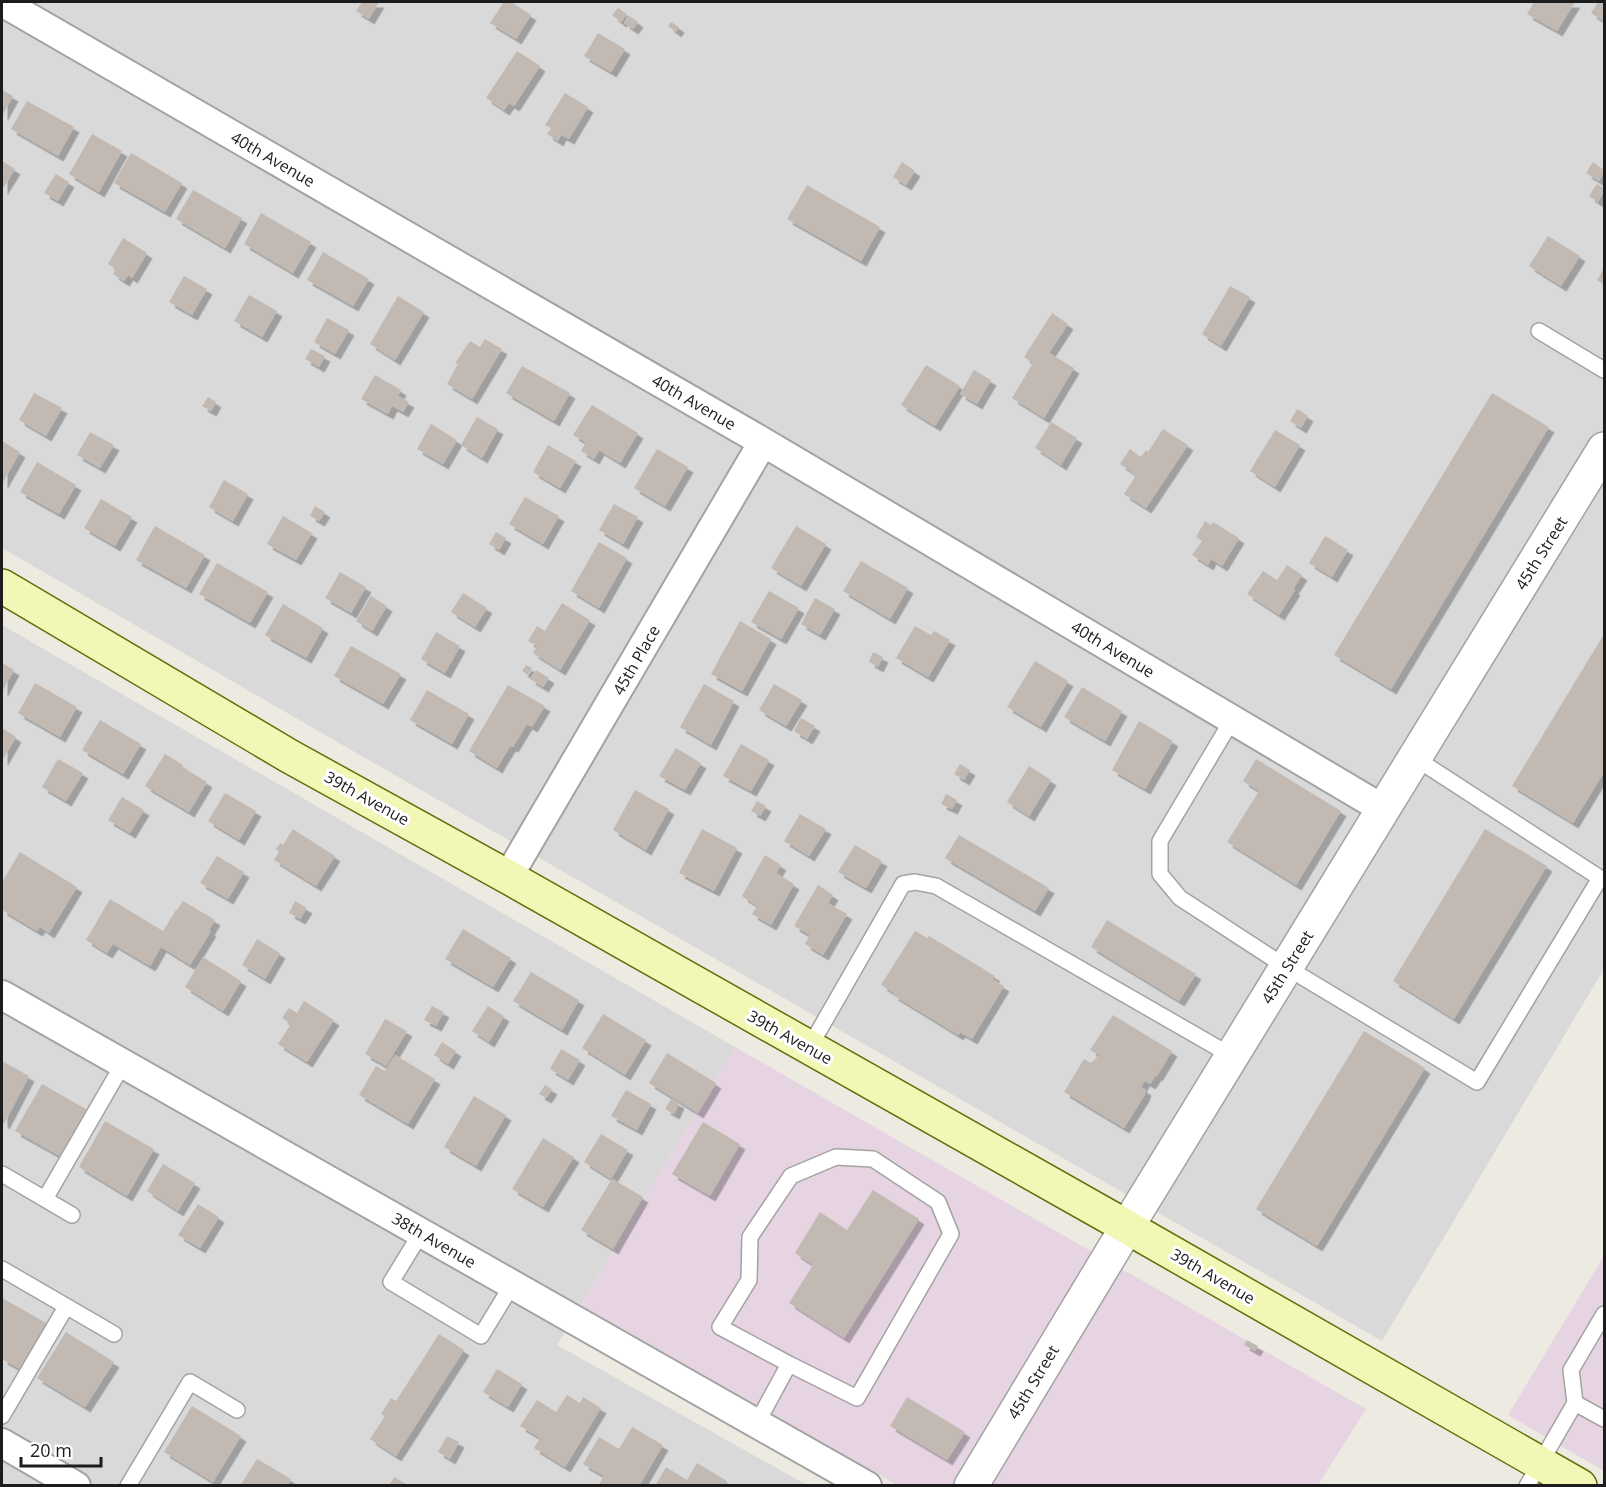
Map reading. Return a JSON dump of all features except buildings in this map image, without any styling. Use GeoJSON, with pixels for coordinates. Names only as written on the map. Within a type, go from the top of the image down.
{"type":"FeatureCollection","features":[{"type":"Feature","properties":{"kind":"main road","name":"39th Avenue"},"geometry":{"type":"LineString","coordinates":[[2,586],[289,756],[508,877],[1127,1227],[1534,1474],[1580,1485]]}},
{"type":"Feature","properties":{"kind":"street","name":"40th Avenue"},"geometry":{"type":"LineString","coordinates":[[2,2],[763,442],[1383,809]]}},
{"type":"Feature","properties":{"kind":"street","name":"45th Place"},"geometry":{"type":"LineString","coordinates":[[508,877],[763,442]]}},
{"type":"Feature","properties":{"kind":"street","name":"45th Street"},"geometry":{"type":"LineString","coordinates":[[971,1485],[1605,449]]}},
{"type":"Feature","properties":{"kind":"street","name":"38th Avenue"},"geometry":{"type":"LineString","coordinates":[[2,995],[867,1485]]}},
{"type":"Feature","properties":{"kind":"street"},"geometry":{"type":"LineString","coordinates":[[2,1443],[76,1485]]}},
{"type":"Feature","properties":{"kind":"lane"},"geometry":{"type":"LineString","coordinates":[[1539,331],[1605,370]]}},
{"type":"Feature","properties":{"kind":"lane"},"geometry":{"type":"LineString","coordinates":[[1232,720],[1160,841],[1160,874],[1180,898],[1286,967],[1477,1082],[1602,874],[1415,758]]}},
{"type":"Feature","properties":{"kind":"lane"},"geometry":{"type":"LineString","coordinates":[[809,1048],[903,884],[915,882],[936,886],[1232,1056]]}},
{"type":"Feature","properties":{"kind":"lane"},"geometry":{"type":"LineString","coordinates":[[45,1199],[123,1064]]}},
{"type":"Feature","properties":{"kind":"lane"},"geometry":{"type":"LineString","coordinates":[[836,1157],[873,1159],[938,1202],[951,1234],[857,1398],[789,1364],[720,1327],[749,1280],[750,1237],[791,1176],[836,1157]]}},
{"type":"Feature","properties":{"kind":"lane"},"geometry":{"type":"LineString","coordinates":[[2,1174],[72,1215]]}},
{"type":"Feature","properties":{"kind":"lane"},"geometry":{"type":"LineString","coordinates":[[421,1233],[391,1282],[481,1336],[512,1285]]}},
{"type":"Feature","properties":{"kind":"lane"},"geometry":{"type":"LineString","coordinates":[[2,1271],[114,1334]]}},
{"type":"Feature","properties":{"kind":"lane"},"geometry":{"type":"LineString","coordinates":[[2,1416],[66,1307]]}},
{"type":"Feature","properties":{"kind":"lane"},"geometry":{"type":"LineString","coordinates":[[1534,1474],[1575,1403],[1571,1370],[1605,1314]]}},
{"type":"Feature","properties":{"kind":"lane"},"geometry":{"type":"LineString","coordinates":[[757,1423],[789,1364]]}},
{"type":"Feature","properties":{"kind":"lane"},"geometry":{"type":"LineString","coordinates":[[128,1485],[190,1382],[237,1410]]}},
{"type":"Feature","properties":{"kind":"lane"},"geometry":{"type":"LineString","coordinates":[[1575,1403],[1604,1418]]}},
{"type":"Feature","properties":{"kind":"shaded area"},"geometry":{"type":"Polygon","coordinates":[[[2,2],[1604,2],[1604,969],[1382,1341],[2,548],[2,2]]]}},
{"type":"Feature","properties":{"kind":"shaded area"},"geometry":{"type":"Polygon","coordinates":[[[2,625],[735,1047],[557,1345],[807,1485],[2,1485],[2,625]]]}},
{"type":"Feature","properties":{"kind":"shaded area"},"geometry":{"type":"Polygon","coordinates":[[[735,1047],[1366,1409],[1318,1485],[897,1485],[581,1305],[735,1047]]]}},
{"type":"Feature","properties":{"kind":"shaded area"},"geometry":{"type":"Polygon","coordinates":[[[1604,1256],[1604,1471],[1508,1415],[1604,1256]]]}}]}
